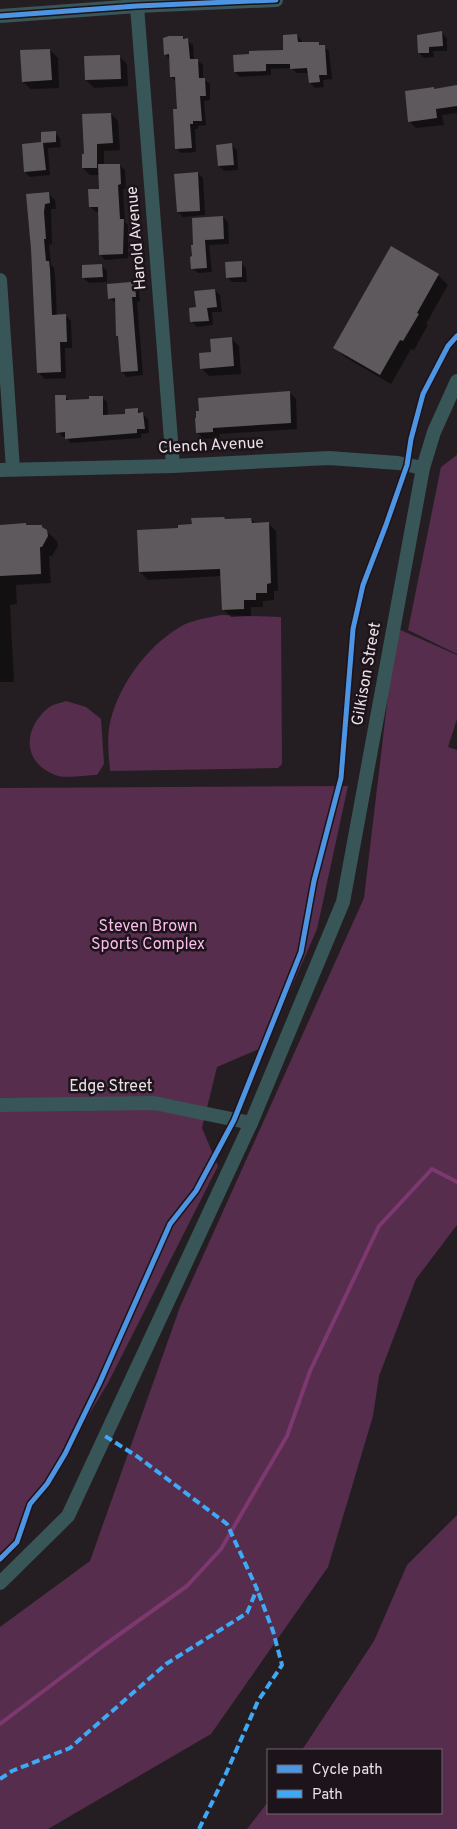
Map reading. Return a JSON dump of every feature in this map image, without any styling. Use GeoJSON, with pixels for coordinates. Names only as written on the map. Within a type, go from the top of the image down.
{"type":"FeatureCollection","features":[{"type":"Feature","properties":{"kind":"street"},"geometry":{"type":"LineString","coordinates":[[0,16],[137,6],[276,0]]}},
{"type":"Feature","properties":{"kind":"street","name":"Harold Avenue"},"geometry":{"type":"LineString","coordinates":[[137,6],[173,466]]}},
{"type":"Feature","properties":{"kind":"street"},"geometry":{"type":"LineString","coordinates":[[0,280],[6,470]]}},
{"type":"Feature","properties":{"kind":"street","name":"Gilkison Street"},"geometry":{"type":"LineString","coordinates":[[0,1583],[68,1516],[251,1123],[343,902],[423,468],[434,432],[457,381]]}},
{"type":"Feature","properties":{"kind":"street","name":"Clench Avenue"},"geometry":{"type":"LineString","coordinates":[[6,470],[173,466],[329,458],[398,463],[423,468]]}},
{"type":"Feature","properties":{"kind":"street","name":"Edge Street"},"geometry":{"type":"LineString","coordinates":[[0,1105],[154,1103],[251,1123]]}},
{"type":"Feature","properties":{"kind":"green space"},"geometry":{"type":"Polygon","coordinates":[[[457,455],[457,654],[408,630],[441,467],[457,455]]]}},
{"type":"Feature","properties":{"kind":"green space"},"geometry":{"type":"Polygon","coordinates":[[[221,615],[281,617],[282,764],[278,768],[110,771],[109,728],[118,698],[134,670],[144,657],[167,635],[194,621],[221,615]]]}},
{"type":"Feature","properties":{"kind":"green space"},"geometry":{"type":"Polygon","coordinates":[[[396,628],[457,655],[457,719],[448,747],[457,750],[457,1225],[416,1279],[379,1376],[373,1416],[328,1567],[211,1734],[48,1829],[0,1829],[0,1627],[90,1561],[180,1307],[364,898],[396,628]]]}},
{"type":"Feature","properties":{"kind":"green space"},"geometry":{"type":"Polygon","coordinates":[[[66,701],[86,707],[101,719],[104,764],[97,775],[69,777],[55,775],[36,762],[32,754],[31,735],[40,716],[48,708],[66,701]]]}},
{"type":"Feature","properties":{"kind":"green space","name":"Steven Brown Sports Complex"},"geometry":{"type":"Polygon","coordinates":[[[348,786],[317,929],[266,1046],[217,1067],[202,1128],[218,1166],[108,1383],[0,1562],[0,788],[348,786]]]}},
{"type":"Feature","properties":{"kind":"green space"},"geometry":{"type":"Polygon","coordinates":[[[457,1515],[457,1829],[247,1829],[267,1803],[267,1814],[442,1814],[442,1749],[303,1749],[374,1641],[407,1565],[457,1515]]]}},
{"type":"Feature","properties":{"kind":"building"},"geometry":{"type":"Polygon","coordinates":[[[442,31],[443,46],[429,47],[429,53],[418,53],[417,35],[442,31]]]}},
{"type":"Feature","properties":{"kind":"building"},"geometry":{"type":"Polygon","coordinates":[[[297,34],[298,42],[319,42],[319,45],[325,45],[327,75],[319,75],[320,82],[309,83],[307,68],[290,69],[290,64],[266,64],[266,71],[234,72],[233,55],[249,54],[249,51],[283,50],[283,35],[297,34]]]}},
{"type":"Feature","properties":{"kind":"building"},"geometry":{"type":"Polygon","coordinates":[[[183,36],[183,39],[188,38],[190,59],[198,59],[199,78],[205,78],[206,96],[200,96],[202,121],[193,121],[193,124],[190,124],[192,148],[175,149],[173,109],[177,109],[175,77],[170,77],[169,54],[164,55],[163,38],[183,36]]]}},
{"type":"Feature","properties":{"kind":"building"},"geometry":{"type":"Polygon","coordinates":[[[50,49],[52,80],[22,82],[20,50],[50,49]]]}},
{"type":"Feature","properties":{"kind":"building"},"geometry":{"type":"Polygon","coordinates":[[[120,55],[121,79],[85,80],[84,56],[120,55]]]}},
{"type":"Feature","properties":{"kind":"building"},"geometry":{"type":"Polygon","coordinates":[[[457,85],[457,106],[436,109],[437,118],[408,122],[405,91],[457,85]]]}},
{"type":"Feature","properties":{"kind":"building"},"geometry":{"type":"Polygon","coordinates":[[[111,113],[113,143],[97,144],[97,168],[82,168],[82,154],[84,154],[82,114],[111,113]]]}},
{"type":"Feature","properties":{"kind":"building"},"geometry":{"type":"Polygon","coordinates":[[[56,131],[56,142],[43,143],[46,170],[24,172],[22,144],[41,142],[41,132],[56,131]]]}},
{"type":"Feature","properties":{"kind":"building"},"geometry":{"type":"Polygon","coordinates":[[[232,143],[234,165],[218,166],[216,145],[232,143]]]}},
{"type":"Feature","properties":{"kind":"building"},"geometry":{"type":"Polygon","coordinates":[[[98,164],[120,164],[121,184],[118,185],[120,219],[124,219],[123,254],[99,255],[98,207],[89,207],[88,189],[99,189],[98,164]]]}},
{"type":"Feature","properties":{"kind":"building"},"geometry":{"type":"Polygon","coordinates":[[[198,172],[200,211],[177,212],[174,174],[198,172]]]}},
{"type":"Feature","properties":{"kind":"building"},"geometry":{"type":"Polygon","coordinates":[[[49,192],[50,203],[45,204],[44,212],[46,239],[44,239],[46,261],[49,261],[50,269],[52,315],[66,314],[67,342],[60,342],[61,372],[37,373],[31,249],[26,194],[49,192]]]}},
{"type":"Feature","properties":{"kind":"building"},"geometry":{"type":"Polygon","coordinates":[[[223,216],[224,239],[205,240],[207,268],[191,269],[191,245],[193,245],[192,218],[223,216]]]}},
{"type":"Feature","properties":{"kind":"building"},"geometry":{"type":"Polygon","coordinates":[[[391,246],[439,274],[417,313],[419,314],[403,341],[400,340],[380,375],[333,348],[391,246]]]}},
{"type":"Feature","properties":{"kind":"building"},"geometry":{"type":"Polygon","coordinates":[[[242,261],[242,277],[226,278],[225,262],[242,261]]]}},
{"type":"Feature","properties":{"kind":"building"},"geometry":{"type":"Polygon","coordinates":[[[102,264],[103,277],[82,278],[82,265],[102,264]]]}},
{"type":"Feature","properties":{"kind":"building"},"geometry":{"type":"Polygon","coordinates":[[[131,282],[131,284],[135,284],[136,297],[132,297],[138,371],[121,372],[118,336],[116,336],[115,298],[108,299],[107,284],[131,282]]]}},
{"type":"Feature","properties":{"kind":"building"},"geometry":{"type":"Polygon","coordinates":[[[215,289],[217,307],[207,308],[209,321],[190,322],[189,308],[196,307],[194,291],[215,289]]]}},
{"type":"Feature","properties":{"kind":"building"},"geometry":{"type":"Polygon","coordinates":[[[232,337],[234,366],[200,369],[199,353],[211,352],[210,339],[232,337]]]}},
{"type":"Feature","properties":{"kind":"building"},"geometry":{"type":"Polygon","coordinates":[[[290,391],[291,423],[213,428],[213,432],[196,433],[195,418],[196,411],[199,411],[198,398],[290,391]]]}},
{"type":"Feature","properties":{"kind":"building"},"geometry":{"type":"Polygon","coordinates":[[[55,395],[66,395],[66,400],[89,399],[89,396],[103,396],[103,415],[125,414],[125,409],[138,408],[138,413],[143,412],[145,429],[137,429],[137,433],[65,439],[65,432],[56,433],[55,395]]]}},
{"type":"Feature","properties":{"kind":"building"},"geometry":{"type":"Polygon","coordinates":[[[224,517],[225,519],[251,518],[252,523],[269,522],[271,583],[267,584],[267,593],[256,593],[256,600],[244,600],[244,609],[222,610],[220,569],[139,572],[137,530],[178,528],[178,525],[192,524],[191,518],[224,517]]]}},
{"type":"Feature","properties":{"kind":"building"},"geometry":{"type":"Polygon","coordinates":[[[26,523],[26,525],[42,525],[47,530],[48,536],[42,547],[40,547],[41,574],[0,576],[0,525],[26,523]]]}},
{"type":"Feature","properties":{"kind":"waterway"},"geometry":{"type":"LineString","coordinates":[[0,1724],[103,1646],[187,1586],[221,1549],[287,1436],[310,1371],[379,1226],[432,1169],[457,1182]]}},
{"type":"Feature","properties":{"kind":"marked path"},"geometry":{"type":"LineString","coordinates":[[0,1779],[12,1771],[70,1748],[166,1664],[247,1613],[257,1589],[227,1524],[138,1457],[105,1436]]}},
{"type":"Feature","properties":{"kind":"marked path"},"geometry":{"type":"LineString","coordinates":[[199,1829],[258,1701],[282,1665],[273,1631],[257,1589]]}},
{"type":"Feature","properties":{"kind":"cycle path"},"geometry":{"type":"LineString","coordinates":[[0,16],[137,6],[276,0]]}},
{"type":"Feature","properties":{"kind":"cycle path"},"geometry":{"type":"LineString","coordinates":[[0,1559],[17,1542],[30,1504],[47,1484],[65,1454],[100,1382],[170,1224],[196,1191],[234,1120],[301,952],[314,881],[341,778],[353,629],[363,585],[407,465],[411,439],[423,394],[448,346],[457,336]]}}]}
